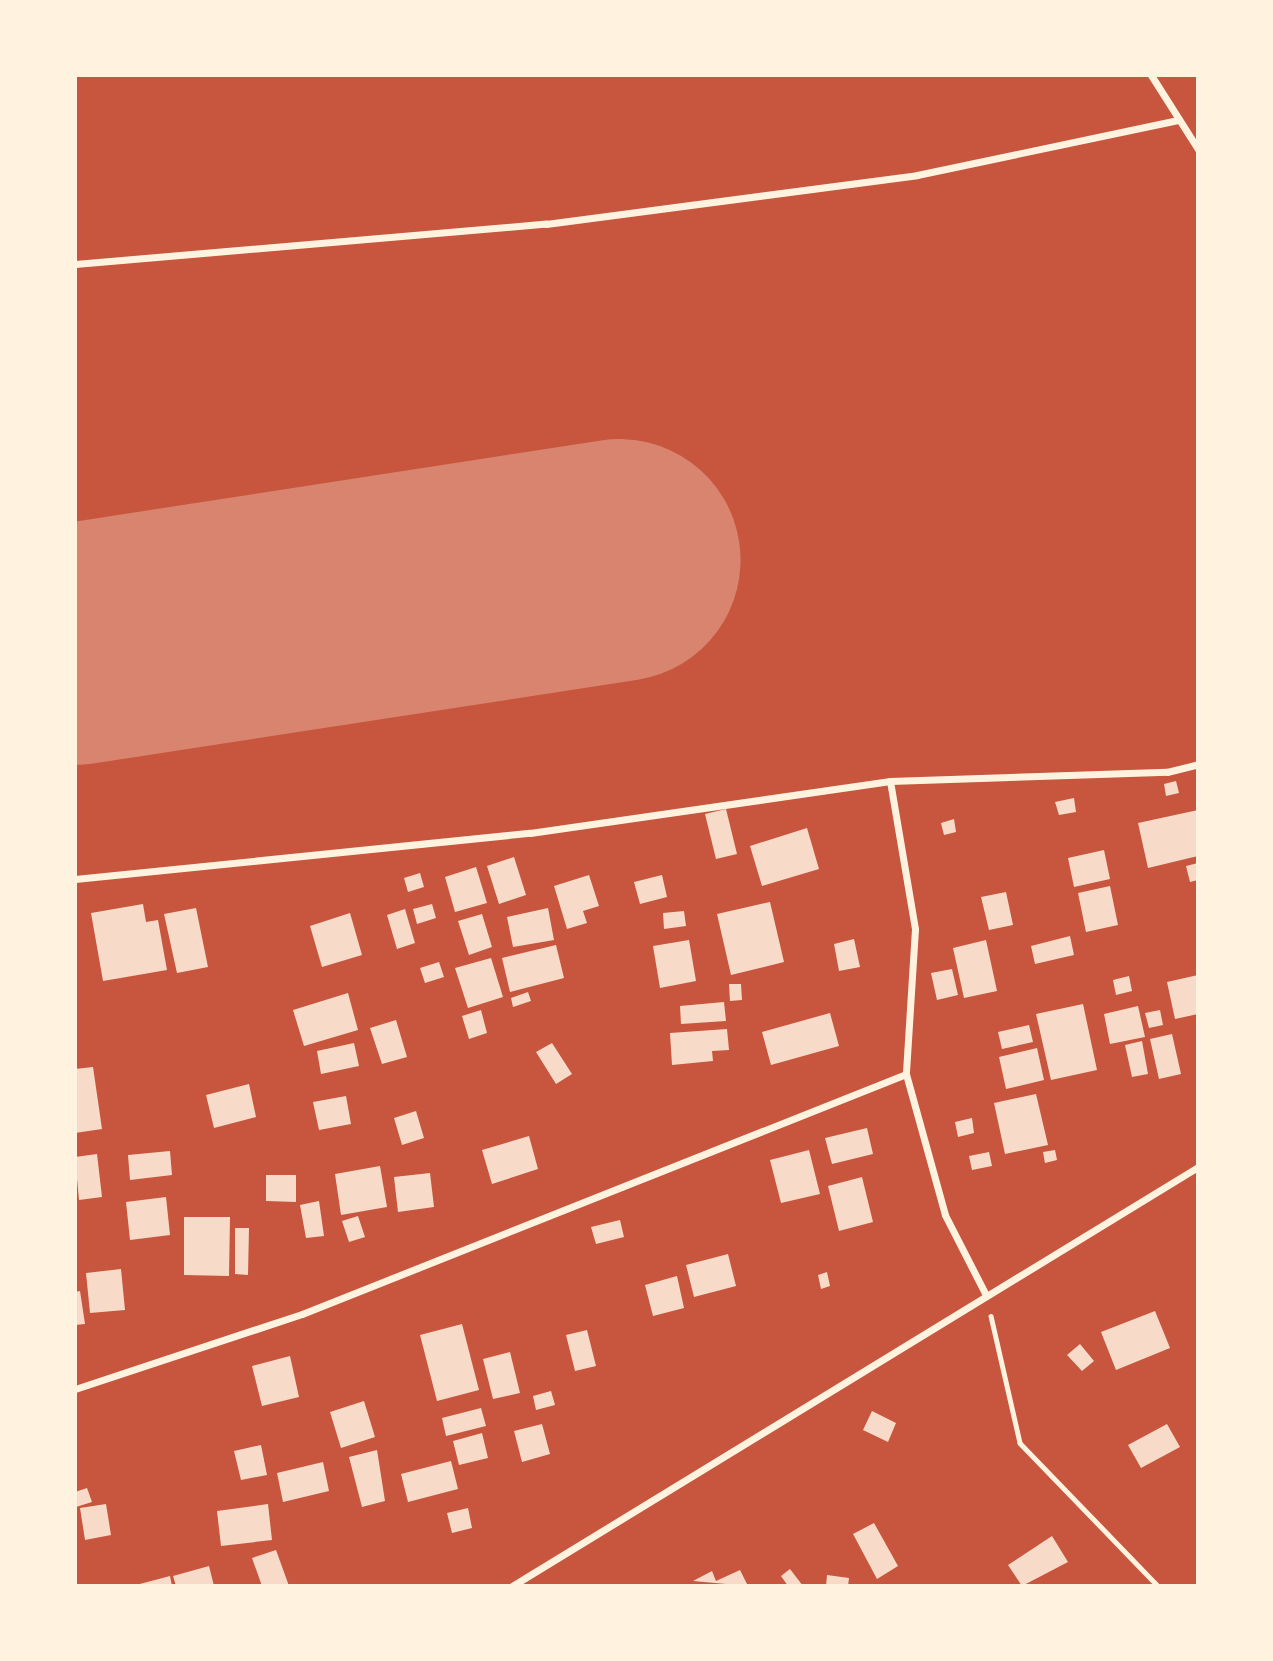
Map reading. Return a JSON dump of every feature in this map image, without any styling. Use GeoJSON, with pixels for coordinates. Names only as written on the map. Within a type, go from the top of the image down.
{"type":"FeatureCollection","features":[{"type":"Feature","properties":{"kind":"street"},"geometry":{"type":"LineString","coordinates":[[1151,75],[1198,149]]}},
{"type":"Feature","properties":{"kind":"street"},"geometry":{"type":"LineString","coordinates":[[75,264],[546,225],[917,175],[1180,120]]}},
{"type":"Feature","properties":{"kind":"street"},"geometry":{"type":"LineString","coordinates":[[75,878],[530,833],[890,781],[1167,772],[1198,764]]}},
{"type":"Feature","properties":{"kind":"street"},"geometry":{"type":"LineString","coordinates":[[890,781],[915,929],[906,1074],[945,1215],[986,1295]]}},
{"type":"Feature","properties":{"kind":"street"},"geometry":{"type":"LineString","coordinates":[[75,1389],[302,1314],[906,1074]]}},
{"type":"Feature","properties":{"kind":"street"},"geometry":{"type":"LineString","coordinates":[[512,1586],[1198,1167]]}},
{"type":"Feature","properties":{"kind":"path"},"geometry":{"type":"LineString","coordinates":[[986,1295],[1020,1443],[1158,1586]]}},
{"type":"Feature","properties":{"kind":"building"},"geometry":{"type":"Polygon","coordinates":[[[1176,781],[1179,793],[1166,796],[1164,784],[1176,781]]]}},
{"type":"Feature","properties":{"kind":"building"},"geometry":{"type":"Polygon","coordinates":[[[1074,798],[1076,812],[1059,815],[1055,802],[1074,798]]]}},
{"type":"Feature","properties":{"kind":"building"},"geometry":{"type":"Polygon","coordinates":[[[726,809],[737,854],[716,859],[705,814],[726,809]]]}},
{"type":"Feature","properties":{"kind":"building"},"geometry":{"type":"Polygon","coordinates":[[[1198,810],[1198,856],[1148,868],[1138,823],[1198,810]]]}},
{"type":"Feature","properties":{"kind":"building"},"geometry":{"type":"Polygon","coordinates":[[[954,819],[956,832],[944,835],[941,823],[954,819]]]}},
{"type":"Feature","properties":{"kind":"building"},"geometry":{"type":"Polygon","coordinates":[[[807,828],[819,869],[762,886],[750,846],[807,828]]]}},
{"type":"Feature","properties":{"kind":"building"},"geometry":{"type":"Polygon","coordinates":[[[1104,850],[1110,879],[1074,887],[1068,858],[1104,850]]]}},
{"type":"Feature","properties":{"kind":"building"},"geometry":{"type":"Polygon","coordinates":[[[514,857],[526,895],[499,904],[487,866],[514,857]]]}},
{"type":"Feature","properties":{"kind":"building"},"geometry":{"type":"Polygon","coordinates":[[[1198,863],[1198,880],[1190,882],[1186,866],[1198,863]]]}},
{"type":"Feature","properties":{"kind":"building"},"geometry":{"type":"Polygon","coordinates":[[[476,867],[487,903],[455,912],[445,877],[476,867]]]}},
{"type":"Feature","properties":{"kind":"building"},"geometry":{"type":"Polygon","coordinates":[[[420,873],[424,887],[408,892],[404,878],[420,873]]]}},
{"type":"Feature","properties":{"kind":"building"},"geometry":{"type":"Polygon","coordinates":[[[589,875],[599,906],[583,911],[587,923],[567,929],[554,886],[589,875]]]}},
{"type":"Feature","properties":{"kind":"building"},"geometry":{"type":"Polygon","coordinates":[[[662,875],[667,897],[640,904],[634,882],[662,875]]]}},
{"type":"Feature","properties":{"kind":"building"},"geometry":{"type":"Polygon","coordinates":[[[1110,886],[1118,925],[1086,932],[1078,893],[1110,886]]]}},
{"type":"Feature","properties":{"kind":"building"},"geometry":{"type":"Polygon","coordinates":[[[1006,892],[1013,925],[989,930],[981,897],[1006,892]]]}},
{"type":"Feature","properties":{"kind":"building"},"geometry":{"type":"Polygon","coordinates":[[[770,902],[784,962],[731,975],[717,914],[770,902]]]}},
{"type":"Feature","properties":{"kind":"building"},"geometry":{"type":"Polygon","coordinates":[[[143,904],[146,922],[158,920],[167,970],[103,981],[91,913],[143,904]]]}},
{"type":"Feature","properties":{"kind":"building"},"geometry":{"type":"Polygon","coordinates":[[[432,904],[436,918],[417,924],[413,909],[432,904]]]}},
{"type":"Feature","properties":{"kind":"building"},"geometry":{"type":"Polygon","coordinates":[[[196,908],[208,967],[177,973],[164,914],[196,908]]]}},
{"type":"Feature","properties":{"kind":"building"},"geometry":{"type":"Polygon","coordinates":[[[548,908],[554,940],[513,947],[507,917],[548,908]]]}},
{"type":"Feature","properties":{"kind":"building"},"geometry":{"type":"Polygon","coordinates":[[[405,909],[415,943],[397,949],[387,915],[405,909]]]}},
{"type":"Feature","properties":{"kind":"building"},"geometry":{"type":"Polygon","coordinates":[[[684,911],[686,926],[664,929],[663,913],[684,911]]]}},
{"type":"Feature","properties":{"kind":"building"},"geometry":{"type":"Polygon","coordinates":[[[350,913],[362,955],[322,967],[310,926],[350,913]]]}},
{"type":"Feature","properties":{"kind":"building"},"geometry":{"type":"Polygon","coordinates":[[[482,914],[492,947],[469,955],[458,921],[482,914]]]}},
{"type":"Feature","properties":{"kind":"building"},"geometry":{"type":"Polygon","coordinates":[[[1070,936],[1074,955],[1035,964],[1031,946],[1070,936]]]}},
{"type":"Feature","properties":{"kind":"building"},"geometry":{"type":"Polygon","coordinates":[[[854,939],[860,967],[839,971],[834,944],[854,939]]]}},
{"type":"Feature","properties":{"kind":"building"},"geometry":{"type":"Polygon","coordinates":[[[689,940],[696,981],[660,988],[653,946],[689,940]]]}},
{"type":"Feature","properties":{"kind":"building"},"geometry":{"type":"Polygon","coordinates":[[[986,940],[997,991],[964,998],[953,948],[986,940]]]}},
{"type":"Feature","properties":{"kind":"building"},"geometry":{"type":"Polygon","coordinates":[[[556,945],[564,978],[510,992],[502,958],[556,945]]]}},
{"type":"Feature","properties":{"kind":"building"},"geometry":{"type":"Polygon","coordinates":[[[491,958],[503,997],[468,1008],[455,968],[491,958]]]}},
{"type":"Feature","properties":{"kind":"building"},"geometry":{"type":"Polygon","coordinates":[[[439,962],[444,977],[425,983],[420,968],[439,962]]]}},
{"type":"Feature","properties":{"kind":"building"},"geometry":{"type":"Polygon","coordinates":[[[952,969],[958,995],[937,1000],[931,973],[952,969]]]}},
{"type":"Feature","properties":{"kind":"building"},"geometry":{"type":"Polygon","coordinates":[[[1198,975],[1198,1014],[1175,1019],[1167,982],[1198,975]]]}},
{"type":"Feature","properties":{"kind":"building"},"geometry":{"type":"Polygon","coordinates":[[[1129,976],[1132,991],[1116,995],[1113,980],[1129,976]]]}},
{"type":"Feature","properties":{"kind":"building"},"geometry":{"type":"Polygon","coordinates":[[[729,984],[741,984],[742,1000],[730,1001],[729,984]]]}},
{"type":"Feature","properties":{"kind":"building"},"geometry":{"type":"Polygon","coordinates":[[[528,992],[531,1001],[513,1007],[511,998],[528,992]]]}},
{"type":"Feature","properties":{"kind":"building"},"geometry":{"type":"Polygon","coordinates":[[[348,993],[358,1030],[304,1046],[293,1010],[348,993]]]}},
{"type":"Feature","properties":{"kind":"building"},"geometry":{"type":"Polygon","coordinates":[[[724,1002],[726,1021],[681,1024],[680,1006],[724,1002]]]}},
{"type":"Feature","properties":{"kind":"building"},"geometry":{"type":"Polygon","coordinates":[[[1083,1004],[1097,1070],[1051,1080],[1036,1014],[1083,1004]]]}},
{"type":"Feature","properties":{"kind":"building"},"geometry":{"type":"Polygon","coordinates":[[[1138,1006],[1145,1037],[1110,1044],[1104,1014],[1138,1006]]]}},
{"type":"Feature","properties":{"kind":"building"},"geometry":{"type":"Polygon","coordinates":[[[481,1010],[487,1033],[469,1039],[462,1016],[481,1010]]]}},
{"type":"Feature","properties":{"kind":"building"},"geometry":{"type":"Polygon","coordinates":[[[1160,1010],[1163,1025],[1149,1028],[1145,1013],[1160,1010]]]}},
{"type":"Feature","properties":{"kind":"building"},"geometry":{"type":"Polygon","coordinates":[[[830,1013],[839,1046],[771,1065],[762,1032],[830,1013]]]}},
{"type":"Feature","properties":{"kind":"building"},"geometry":{"type":"Polygon","coordinates":[[[396,1020],[407,1057],[382,1064],[370,1028],[396,1020]]]}},
{"type":"Feature","properties":{"kind":"building"},"geometry":{"type":"Polygon","coordinates":[[[1029,1025],[1033,1042],[1002,1049],[998,1032],[1029,1025]]]}},
{"type":"Feature","properties":{"kind":"building"},"geometry":{"type":"Polygon","coordinates":[[[727,1029],[729,1050],[712,1051],[713,1061],[672,1065],[670,1033],[727,1029]]]}},
{"type":"Feature","properties":{"kind":"building"},"geometry":{"type":"Polygon","coordinates":[[[1172,1034],[1181,1074],[1159,1079],[1150,1039],[1172,1034]]]}},
{"type":"Feature","properties":{"kind":"building"},"geometry":{"type":"Polygon","coordinates":[[[1142,1041],[1148,1074],[1132,1077],[1125,1045],[1142,1041]]]}},
{"type":"Feature","properties":{"kind":"building"},"geometry":{"type":"Polygon","coordinates":[[[354,1043],[359,1066],[321,1074],[317,1051],[354,1043]]]}},
{"type":"Feature","properties":{"kind":"building"},"geometry":{"type":"Polygon","coordinates":[[[552,1043],[572,1074],[556,1084],[536,1052],[552,1043]]]}},
{"type":"Feature","properties":{"kind":"building"},"geometry":{"type":"Polygon","coordinates":[[[1037,1048],[1044,1080],[1006,1089],[999,1057],[1037,1048]]]}},
{"type":"Feature","properties":{"kind":"building"},"geometry":{"type":"Polygon","coordinates":[[[93,1067],[102,1129],[75,1133],[75,1069],[93,1067]]]}},
{"type":"Feature","properties":{"kind":"building"},"geometry":{"type":"Polygon","coordinates":[[[249,1084],[256,1117],[214,1128],[206,1095],[249,1084]]]}},
{"type":"Feature","properties":{"kind":"building"},"geometry":{"type":"Polygon","coordinates":[[[1036,1094],[1048,1145],[1005,1154],[994,1103],[1036,1094]]]}},
{"type":"Feature","properties":{"kind":"building"},"geometry":{"type":"Polygon","coordinates":[[[346,1096],[351,1124],[319,1130],[313,1102],[346,1096]]]}},
{"type":"Feature","properties":{"kind":"building"},"geometry":{"type":"Polygon","coordinates":[[[416,1111],[424,1138],[402,1145],[394,1118],[416,1111]]]}},
{"type":"Feature","properties":{"kind":"building"},"geometry":{"type":"Polygon","coordinates":[[[972,1118],[974,1133],[958,1137],[955,1122],[972,1118]]]}},
{"type":"Feature","properties":{"kind":"building"},"geometry":{"type":"Polygon","coordinates":[[[867,1128],[873,1154],[832,1164],[825,1138],[867,1128]]]}},
{"type":"Feature","properties":{"kind":"building"},"geometry":{"type":"Polygon","coordinates":[[[529,1136],[538,1169],[492,1184],[482,1150],[529,1136]]]}},
{"type":"Feature","properties":{"kind":"building"},"geometry":{"type":"Polygon","coordinates":[[[809,1150],[820,1194],[781,1203],[770,1160],[809,1150]]]}},
{"type":"Feature","properties":{"kind":"building"},"geometry":{"type":"Polygon","coordinates":[[[1055,1150],[1057,1160],[1045,1163],[1043,1152],[1055,1150]]]}},
{"type":"Feature","properties":{"kind":"building"},"geometry":{"type":"Polygon","coordinates":[[[170,1151],[172,1175],[130,1180],[128,1155],[170,1151]]]}},
{"type":"Feature","properties":{"kind":"building"},"geometry":{"type":"Polygon","coordinates":[[[989,1152],[992,1166],[972,1170],[969,1156],[989,1152]]]}},
{"type":"Feature","properties":{"kind":"building"},"geometry":{"type":"Polygon","coordinates":[[[97,1154],[102,1197],[79,1200],[75,1157],[97,1154]]]}},
{"type":"Feature","properties":{"kind":"building"},"geometry":{"type":"Polygon","coordinates":[[[380,1166],[387,1207],[341,1215],[335,1174],[380,1166]]]}},
{"type":"Feature","properties":{"kind":"building"},"geometry":{"type":"Polygon","coordinates":[[[430,1173],[434,1207],[398,1212],[394,1177],[430,1173]]]}},
{"type":"Feature","properties":{"kind":"building"},"geometry":{"type":"Polygon","coordinates":[[[266,1175],[296,1175],[296,1202],[266,1201],[266,1175]]]}},
{"type":"Feature","properties":{"kind":"building"},"geometry":{"type":"Polygon","coordinates":[[[862,1177],[873,1222],[839,1231],[828,1186],[862,1177]]]}},
{"type":"Feature","properties":{"kind":"building"},"geometry":{"type":"Polygon","coordinates":[[[166,1197],[170,1235],[130,1240],[126,1202],[166,1197]]]}},
{"type":"Feature","properties":{"kind":"building"},"geometry":{"type":"Polygon","coordinates":[[[319,1201],[324,1236],[306,1238],[300,1205],[319,1201]]]}},
{"type":"Feature","properties":{"kind":"building"},"geometry":{"type":"Polygon","coordinates":[[[358,1216],[365,1237],[349,1242],[342,1221],[358,1216]]]}},
{"type":"Feature","properties":{"kind":"building"},"geometry":{"type":"Polygon","coordinates":[[[184,1217],[230,1217],[229,1276],[184,1275],[184,1217]]]}},
{"type":"Feature","properties":{"kind":"building"},"geometry":{"type":"Polygon","coordinates":[[[620,1220],[624,1237],[596,1244],[591,1227],[620,1220]]]}},
{"type":"Feature","properties":{"kind":"building"},"geometry":{"type":"Polygon","coordinates":[[[235,1228],[249,1228],[248,1275],[235,1274],[235,1228]]]}},
{"type":"Feature","properties":{"kind":"building"},"geometry":{"type":"Polygon","coordinates":[[[728,1254],[736,1286],[694,1297],[686,1265],[728,1254]]]}},
{"type":"Feature","properties":{"kind":"building"},"geometry":{"type":"Polygon","coordinates":[[[121,1269],[125,1310],[90,1313],[86,1273],[121,1269]]]}},
{"type":"Feature","properties":{"kind":"building"},"geometry":{"type":"Polygon","coordinates":[[[827,1272],[830,1286],[821,1289],[818,1275],[827,1272]]]}},
{"type":"Feature","properties":{"kind":"building"},"geometry":{"type":"Polygon","coordinates":[[[677,1276],[684,1308],[653,1316],[645,1285],[677,1276]]]}},
{"type":"Feature","properties":{"kind":"building"},"geometry":{"type":"Polygon","coordinates":[[[80,1291],[85,1324],[75,1325],[75,1292],[80,1291]]]}},
{"type":"Feature","properties":{"kind":"building"},"geometry":{"type":"Polygon","coordinates":[[[1155,1311],[1170,1348],[1116,1370],[1101,1332],[1155,1311]]]}},
{"type":"Feature","properties":{"kind":"building"},"geometry":{"type":"Polygon","coordinates":[[[462,1324],[479,1390],[437,1401],[420,1335],[462,1324]]]}},
{"type":"Feature","properties":{"kind":"building"},"geometry":{"type":"Polygon","coordinates":[[[587,1330],[596,1366],[575,1371],[566,1335],[587,1330]]]}},
{"type":"Feature","properties":{"kind":"building"},"geometry":{"type":"Polygon","coordinates":[[[1080,1344],[1094,1361],[1082,1371],[1067,1355],[1080,1344]]]}},
{"type":"Feature","properties":{"kind":"building"},"geometry":{"type":"Polygon","coordinates":[[[510,1352],[520,1393],[493,1399],[483,1359],[510,1352]]]}},
{"type":"Feature","properties":{"kind":"building"},"geometry":{"type":"Polygon","coordinates":[[[290,1356],[299,1397],[262,1406],[252,1366],[290,1356]]]}},
{"type":"Feature","properties":{"kind":"building"},"geometry":{"type":"Polygon","coordinates":[[[551,1391],[555,1405],[536,1410],[533,1396],[551,1391]]]}},
{"type":"Feature","properties":{"kind":"building"},"geometry":{"type":"Polygon","coordinates":[[[364,1401],[375,1437],[341,1448],[330,1412],[364,1401]]]}},
{"type":"Feature","properties":{"kind":"building"},"geometry":{"type":"Polygon","coordinates":[[[481,1408],[486,1426],[446,1436],[442,1418],[481,1408]]]}},
{"type":"Feature","properties":{"kind":"building"},"geometry":{"type":"Polygon","coordinates":[[[872,1411],[896,1423],[888,1442],[863,1430],[872,1411]]]}},
{"type":"Feature","properties":{"kind":"building"},"geometry":{"type":"Polygon","coordinates":[[[542,1424],[550,1454],[522,1462],[514,1431],[542,1424]]]}},
{"type":"Feature","properties":{"kind":"building"},"geometry":{"type":"Polygon","coordinates":[[[1167,1424],[1180,1447],[1141,1468],[1128,1445],[1167,1424]]]}},
{"type":"Feature","properties":{"kind":"building"},"geometry":{"type":"Polygon","coordinates":[[[482,1433],[488,1458],[459,1465],[453,1441],[482,1433]]]}},
{"type":"Feature","properties":{"kind":"building"},"geometry":{"type":"Polygon","coordinates":[[[261,1445],[267,1475],[241,1480],[234,1451],[261,1445]]]}},
{"type":"Feature","properties":{"kind":"building"},"geometry":{"type":"Polygon","coordinates":[[[377,1450],[385,1501],[362,1507],[349,1457],[377,1450]]]}},
{"type":"Feature","properties":{"kind":"building"},"geometry":{"type":"Polygon","coordinates":[[[451,1461],[458,1489],[408,1502],[401,1474],[451,1461]]]}},
{"type":"Feature","properties":{"kind":"building"},"geometry":{"type":"Polygon","coordinates":[[[323,1462],[329,1491],[283,1502],[277,1473],[323,1462]]]}},
{"type":"Feature","properties":{"kind":"building"},"geometry":{"type":"Polygon","coordinates":[[[87,1488],[92,1502],[76,1507],[75,1492],[87,1488]]]}},
{"type":"Feature","properties":{"kind":"building"},"geometry":{"type":"Polygon","coordinates":[[[106,1504],[111,1535],[85,1540],[80,1508],[106,1504]]]}},
{"type":"Feature","properties":{"kind":"building"},"geometry":{"type":"Polygon","coordinates":[[[268,1504],[272,1540],[221,1546],[217,1511],[268,1504]]]}},
{"type":"Feature","properties":{"kind":"building"},"geometry":{"type":"Polygon","coordinates":[[[468,1508],[472,1528],[452,1533],[447,1513],[468,1508]]]}},
{"type":"Feature","properties":{"kind":"building"},"geometry":{"type":"Polygon","coordinates":[[[874,1523],[898,1566],[877,1579],[853,1534],[874,1523]]]}},
{"type":"Feature","properties":{"kind":"building"},"geometry":{"type":"Polygon","coordinates":[[[1052,1536],[1068,1562],[1022,1586],[1008,1565],[1052,1536]]]}},
{"type":"Feature","properties":{"kind":"building"},"geometry":{"type":"Polygon","coordinates":[[[276,1550],[289,1586],[262,1586],[252,1558],[276,1550]]]}},
{"type":"Feature","properties":{"kind":"building"},"geometry":{"type":"Polygon","coordinates":[[[209,1566],[214,1586],[176,1586],[173,1576],[209,1566]]]}},
{"type":"Feature","properties":{"kind":"building"},"geometry":{"type":"Polygon","coordinates":[[[790,1569],[803,1586],[788,1586],[781,1576],[790,1569]]]}},
{"type":"Feature","properties":{"kind":"building"},"geometry":{"type":"Polygon","coordinates":[[[740,1570],[748,1586],[693,1581],[712,1571],[716,1581],[740,1570]]]}},
{"type":"Feature","properties":{"kind":"building"},"geometry":{"type":"Polygon","coordinates":[[[827,1575],[849,1578],[848,1586],[826,1586],[827,1575]]]}},
{"type":"Feature","properties":{"kind":"building"},"geometry":{"type":"Polygon","coordinates":[[[170,1576],[172,1586],[136,1586],[136,1585],[170,1576]]]}},
{"type":"Feature","properties":{"kind":"runway"},"geometry":{"type":"LineString","coordinates":[[75,644],[620,560]]}}]}
